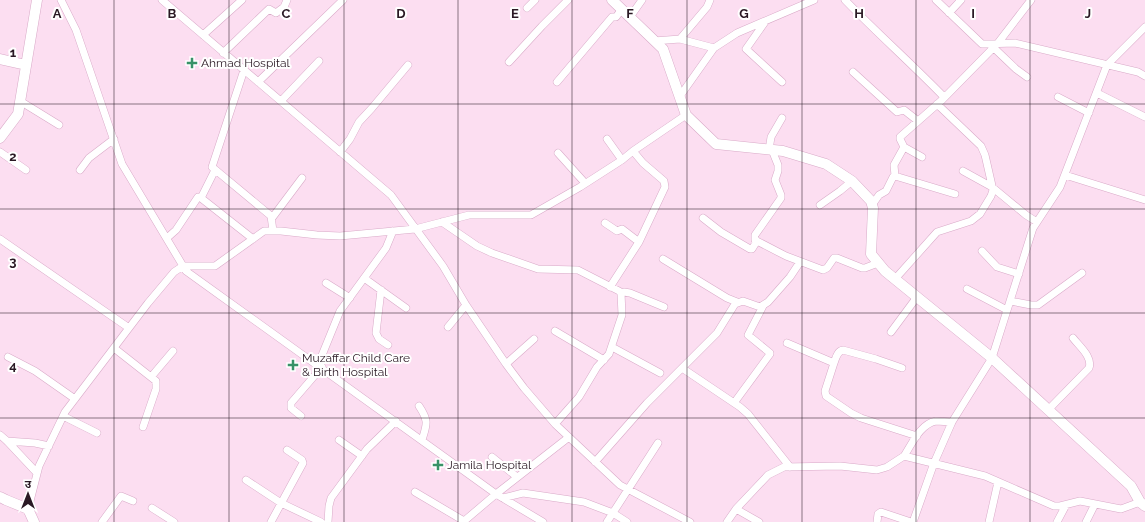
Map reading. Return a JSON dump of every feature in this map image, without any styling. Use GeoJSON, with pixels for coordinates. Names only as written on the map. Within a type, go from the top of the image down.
{"type":"FeatureCollection","features":[{"type":"Feature","properties":{"kind":"street"},"geometry":{"type":"LineString","coordinates":[[0,138],[18,114],[37,0]]}},
{"type":"Feature","properties":{"kind":"street"},"geometry":{"type":"LineString","coordinates":[[61,0],[76,30],[122,164],[186,271],[496,494],[543,522]]}},
{"type":"Feature","properties":{"kind":"street"},"geometry":{"type":"LineString","coordinates":[[162,0],[391,195],[443,266],[466,304],[506,364],[524,388],[555,424],[620,485],[690,522]]}},
{"type":"Feature","properties":{"kind":"street"},"geometry":{"type":"LineString","coordinates":[[203,35],[242,0]]}},
{"type":"Feature","properties":{"kind":"street"},"geometry":{"type":"LineString","coordinates":[[223,52],[269,9],[276,13],[284,7],[287,0]]}},
{"type":"Feature","properties":{"kind":"street"},"geometry":{"type":"LineString","coordinates":[[258,82],[343,0]]}},
{"type":"Feature","properties":{"kind":"street"},"geometry":{"type":"LineString","coordinates":[[527,8],[536,0]]}},
{"type":"Feature","properties":{"kind":"street"},"geometry":{"type":"LineString","coordinates":[[509,62],[568,0]]}},
{"type":"Feature","properties":{"kind":"street"},"geometry":{"type":"LineString","coordinates":[[612,0],[663,49],[686,115],[716,144],[783,151],[826,164],[852,181],[871,201],[873,208],[871,254],[885,271],[992,358],[1131,486],[1142,504],[1121,509],[1080,501],[1066,505],[1054,506],[985,476],[904,456]]}},
{"type":"Feature","properties":{"kind":"street"},"geometry":{"type":"LineString","coordinates":[[630,17],[642,0]]}},
{"type":"Feature","properties":{"kind":"street"},"geometry":{"type":"LineString","coordinates":[[680,39],[707,7],[710,0]]}},
{"type":"Feature","properties":{"kind":"street"},"geometry":{"type":"LineString","coordinates":[[680,96],[714,48],[737,33],[814,0]]}},
{"type":"Feature","properties":{"kind":"street"},"geometry":{"type":"LineString","coordinates":[[845,0],[906,58],[944,97]]}},
{"type":"Feature","properties":{"kind":"street"},"geometry":{"type":"LineString","coordinates":[[936,0],[982,44],[996,46],[1015,43],[1138,72],[1145,76]]}},
{"type":"Feature","properties":{"kind":"street"},"geometry":{"type":"LineString","coordinates":[[949,13],[961,0]]}},
{"type":"Feature","properties":{"kind":"street"},"geometry":{"type":"LineString","coordinates":[[922,157],[904,147],[900,137],[937,104],[996,46],[1031,0]]}},
{"type":"Feature","properties":{"kind":"street"},"geometry":{"type":"LineString","coordinates":[[557,82],[612,17],[616,17],[622,9]]}},
{"type":"Feature","properties":{"kind":"street"},"geometry":{"type":"LineString","coordinates":[[766,21],[746,49],[782,82]]}},
{"type":"Feature","properties":{"kind":"street"},"geometry":{"type":"LineString","coordinates":[[877,522],[878,514],[881,512],[912,522],[934,463],[952,422],[992,358],[1033,228],[1060,187],[1107,65],[1145,27]]}},
{"type":"Feature","properties":{"kind":"street"},"geometry":{"type":"LineString","coordinates":[[654,41],[680,39],[714,48]]}},
{"type":"Feature","properties":{"kind":"street"},"geometry":{"type":"LineString","coordinates":[[996,46],[1016,69],[1027,77]]}},
{"type":"Feature","properties":{"kind":"street"},"geometry":{"type":"LineString","coordinates":[[0,59],[26,65]]}},
{"type":"Feature","properties":{"kind":"street"},"geometry":{"type":"LineString","coordinates":[[281,101],[319,62]]}},
{"type":"Feature","properties":{"kind":"street"},"geometry":{"type":"LineString","coordinates":[[340,152],[350,139],[359,122],[408,65]]}},
{"type":"Feature","properties":{"kind":"street"},"geometry":{"type":"LineString","coordinates":[[244,70],[212,168],[272,218]]}},
{"type":"Feature","properties":{"kind":"street"},"geometry":{"type":"LineString","coordinates":[[853,72],[897,112],[904,110],[918,121]]}},
{"type":"Feature","properties":{"kind":"street"},"geometry":{"type":"LineString","coordinates":[[1096,93],[1145,117]]}},
{"type":"Feature","properties":{"kind":"street"},"geometry":{"type":"LineString","coordinates":[[1058,97],[1089,113]]}},
{"type":"Feature","properties":{"kind":"street"},"geometry":{"type":"LineString","coordinates":[[20,101],[59,125]]}},
{"type":"Feature","properties":{"kind":"street"},"geometry":{"type":"LineString","coordinates":[[895,279],[937,232],[963,225],[977,217],[991,196],[992,187],[985,155],[981,146],[937,104]]}},
{"type":"Feature","properties":{"kind":"street"},"geometry":{"type":"LineString","coordinates":[[34,522],[28,509],[37,473],[63,416],[129,328],[174,272],[183,266],[215,266],[264,231],[340,236],[415,229],[470,215],[531,215],[622,160],[686,115]]}},
{"type":"Feature","properties":{"kind":"street"},"geometry":{"type":"LineString","coordinates":[[782,118],[771,137],[770,150],[778,165],[776,180],[781,198],[780,202],[754,238],[757,241],[800,262],[822,270],[827,268],[834,258],[862,268],[878,263]]}},
{"type":"Feature","properties":{"kind":"street"},"geometry":{"type":"LineString","coordinates":[[606,139],[622,160]]}},
{"type":"Feature","properties":{"kind":"street"},"geometry":{"type":"LineString","coordinates":[[80,170],[89,158],[114,140]]}},
{"type":"Feature","properties":{"kind":"street"},"geometry":{"type":"LineString","coordinates":[[872,205],[879,195],[886,191],[893,177],[895,176],[894,165],[904,147]]}},
{"type":"Feature","properties":{"kind":"street"},"geometry":{"type":"LineString","coordinates":[[610,287],[639,242],[665,187],[665,183],[642,163],[633,151]]}},
{"type":"Feature","properties":{"kind":"street"},"geometry":{"type":"LineString","coordinates":[[0,152],[26,170]]}},
{"type":"Feature","properties":{"kind":"street"},"geometry":{"type":"LineString","coordinates":[[558,153],[585,183]]}},
{"type":"Feature","properties":{"kind":"street"},"geometry":{"type":"LineString","coordinates":[[201,198],[215,170]]}},
{"type":"Feature","properties":{"kind":"street"},"geometry":{"type":"LineString","coordinates":[[963,171],[992,187],[1037,222]]}},
{"type":"Feature","properties":{"kind":"street"},"geometry":{"type":"LineString","coordinates":[[1065,175],[1145,200]]}},
{"type":"Feature","properties":{"kind":"street"},"geometry":{"type":"LineString","coordinates":[[895,176],[955,194]]}},
{"type":"Feature","properties":{"kind":"street"},"geometry":{"type":"LineString","coordinates":[[273,231],[272,218],[302,178]]}},
{"type":"Feature","properties":{"kind":"street"},"geometry":{"type":"LineString","coordinates":[[820,205],[852,181]]}},
{"type":"Feature","properties":{"kind":"street"},"geometry":{"type":"LineString","coordinates":[[167,238],[176,230],[196,198],[201,198],[253,239]]}},
{"type":"Feature","properties":{"kind":"street"},"geometry":{"type":"LineString","coordinates":[[703,218],[717,230],[750,249],[752,249],[757,241]]}},
{"type":"Feature","properties":{"kind":"street"},"geometry":{"type":"LineString","coordinates":[[442,222],[477,246],[492,253],[538,269],[578,270],[621,293],[630,292],[664,307]]}},
{"type":"Feature","properties":{"kind":"street"},"geometry":{"type":"LineString","coordinates":[[605,223],[617,231],[622,229],[639,242]]}},
{"type":"Feature","properties":{"kind":"street"},"geometry":{"type":"LineString","coordinates":[[301,416],[291,408],[292,403],[320,366],[334,323],[340,311],[386,248],[393,231]]}},
{"type":"Feature","properties":{"kind":"street"},"geometry":{"type":"LineString","coordinates":[[0,239],[129,328]]}},
{"type":"Feature","properties":{"kind":"street"},"geometry":{"type":"LineString","coordinates":[[982,250],[997,267],[1019,274]]}},
{"type":"Feature","properties":{"kind":"street"},"geometry":{"type":"LineString","coordinates":[[663,259],[727,298],[737,302],[743,301],[757,306],[763,306]]}},
{"type":"Feature","properties":{"kind":"street"},"geometry":{"type":"LineString","coordinates":[[734,403],[770,354],[748,335],[763,306],[790,277],[800,262]]}},
{"type":"Feature","properties":{"kind":"street"},"geometry":{"type":"LineString","coordinates":[[1010,301],[1038,305],[1082,273]]}},
{"type":"Feature","properties":{"kind":"street"},"geometry":{"type":"LineString","coordinates":[[364,278],[406,308]]}},
{"type":"Feature","properties":{"kind":"street"},"geometry":{"type":"LineString","coordinates":[[326,283],[350,298]]}},
{"type":"Feature","properties":{"kind":"street"},"geometry":{"type":"LineString","coordinates":[[967,289],[1007,310]]}},
{"type":"Feature","properties":{"kind":"street"},"geometry":{"type":"LineString","coordinates":[[381,290],[376,333],[378,339],[388,345]]}},
{"type":"Feature","properties":{"kind":"street"},"geometry":{"type":"LineString","coordinates":[[555,424],[580,397],[597,367],[604,360],[612,347],[622,315],[621,293]]}},
{"type":"Feature","properties":{"kind":"street"},"geometry":{"type":"LineString","coordinates":[[891,332],[917,297]]}},
{"type":"Feature","properties":{"kind":"street"},"geometry":{"type":"LineString","coordinates":[[595,462],[647,404],[716,333],[737,302]]}},
{"type":"Feature","properties":{"kind":"street"},"geometry":{"type":"LineString","coordinates":[[448,328],[466,304]]}},
{"type":"Feature","properties":{"kind":"street"},"geometry":{"type":"LineString","coordinates":[[555,331],[604,360]]}},
{"type":"Feature","properties":{"kind":"street"},"geometry":{"type":"LineString","coordinates":[[1048,410],[1089,368],[1089,359],[1073,338]]}},
{"type":"Feature","properties":{"kind":"street"},"geometry":{"type":"LineString","coordinates":[[506,364],[534,339]]}},
{"type":"Feature","properties":{"kind":"street"},"geometry":{"type":"LineString","coordinates":[[788,343],[834,363]]}},
{"type":"Feature","properties":{"kind":"street"},"geometry":{"type":"LineString","coordinates":[[612,347],[660,373]]}},
{"type":"Feature","properties":{"kind":"street"},"geometry":{"type":"LineString","coordinates":[[114,348],[156,381],[156,389],[143,427]]}},
{"type":"Feature","properties":{"kind":"street"},"geometry":{"type":"LineString","coordinates":[[902,368],[876,359],[840,350],[825,391],[826,396],[861,418],[917,436]]}},
{"type":"Feature","properties":{"kind":"street"},"geometry":{"type":"LineString","coordinates":[[150,377],[173,351]]}},
{"type":"Feature","properties":{"kind":"street"},"geometry":{"type":"LineString","coordinates":[[8,357],[35,371],[75,399]]}},
{"type":"Feature","properties":{"kind":"street"},"geometry":{"type":"LineString","coordinates":[[682,368],[748,414],[790,467]]}},
{"type":"Feature","properties":{"kind":"street"},"geometry":{"type":"LineString","coordinates":[[419,406],[427,420],[422,440]]}},
{"type":"Feature","properties":{"kind":"street"},"geometry":{"type":"LineString","coordinates":[[63,416],[97,433]]}},
{"type":"Feature","properties":{"kind":"street"},"geometry":{"type":"LineString","coordinates":[[328,522],[331,498],[362,456],[396,421]]}},
{"type":"Feature","properties":{"kind":"street"},"geometry":{"type":"LineString","coordinates":[[727,522],[736,509],[768,475],[784,467],[840,466],[877,470],[887,467],[904,456],[926,425],[935,421],[952,422]]}},
{"type":"Feature","properties":{"kind":"street"},"geometry":{"type":"LineString","coordinates":[[0,435],[37,473]]}},
{"type":"Feature","properties":{"kind":"street"},"geometry":{"type":"LineString","coordinates":[[415,492],[467,520],[496,494],[569,437]]}},
{"type":"Feature","properties":{"kind":"street"},"geometry":{"type":"LineString","coordinates":[[339,440],[362,456]]}},
{"type":"Feature","properties":{"kind":"street"},"geometry":{"type":"LineString","coordinates":[[7,441],[35,443],[49,446]]}},
{"type":"Feature","properties":{"kind":"street"},"geometry":{"type":"LineString","coordinates":[[607,522],[658,443]]}},
{"type":"Feature","properties":{"kind":"street"},"geometry":{"type":"LineString","coordinates":[[271,522],[303,461],[287,450]]}},
{"type":"Feature","properties":{"kind":"street"},"geometry":{"type":"LineString","coordinates":[[492,457],[517,478]]}},
{"type":"Feature","properties":{"kind":"street"},"geometry":{"type":"LineString","coordinates":[[246,480],[281,503],[321,522]]}},
{"type":"Feature","properties":{"kind":"street"},"geometry":{"type":"LineString","coordinates":[[989,522],[998,482]]}},
{"type":"Feature","properties":{"kind":"street"},"geometry":{"type":"LineString","coordinates":[[503,498],[523,493],[592,504],[613,513],[627,522]]}},
{"type":"Feature","properties":{"kind":"street"},"geometry":{"type":"LineString","coordinates":[[102,522],[121,496],[133,501]]}},
{"type":"Feature","properties":{"kind":"street"},"geometry":{"type":"LineString","coordinates":[[0,497],[28,509]]}},
{"type":"Feature","properties":{"kind":"street"},"geometry":{"type":"LineString","coordinates":[[1086,522],[1094,504]]}},
{"type":"Feature","properties":{"kind":"street"},"geometry":{"type":"LineString","coordinates":[[1057,522],[1066,505]]}},
{"type":"Feature","properties":{"kind":"street"},"geometry":{"type":"LineString","coordinates":[[152,508],[174,522]]}},
{"type":"Feature","properties":{"kind":"street"},"geometry":{"type":"LineString","coordinates":[[736,509],[759,522]]}},
{"type":"Feature","properties":{"kind":"place","name":"Ahmad Hospital"},"geometry":{"type":"Point","coordinates":[192,63]}},
{"type":"Feature","properties":{"kind":"place","name":"Muzaffar Child Care & Birth Hospital"},"geometry":{"type":"Point","coordinates":[293,365]}},
{"type":"Feature","properties":{"kind":"place","name":"Jamila Hospital"},"geometry":{"type":"Point","coordinates":[438,465]}}]}
